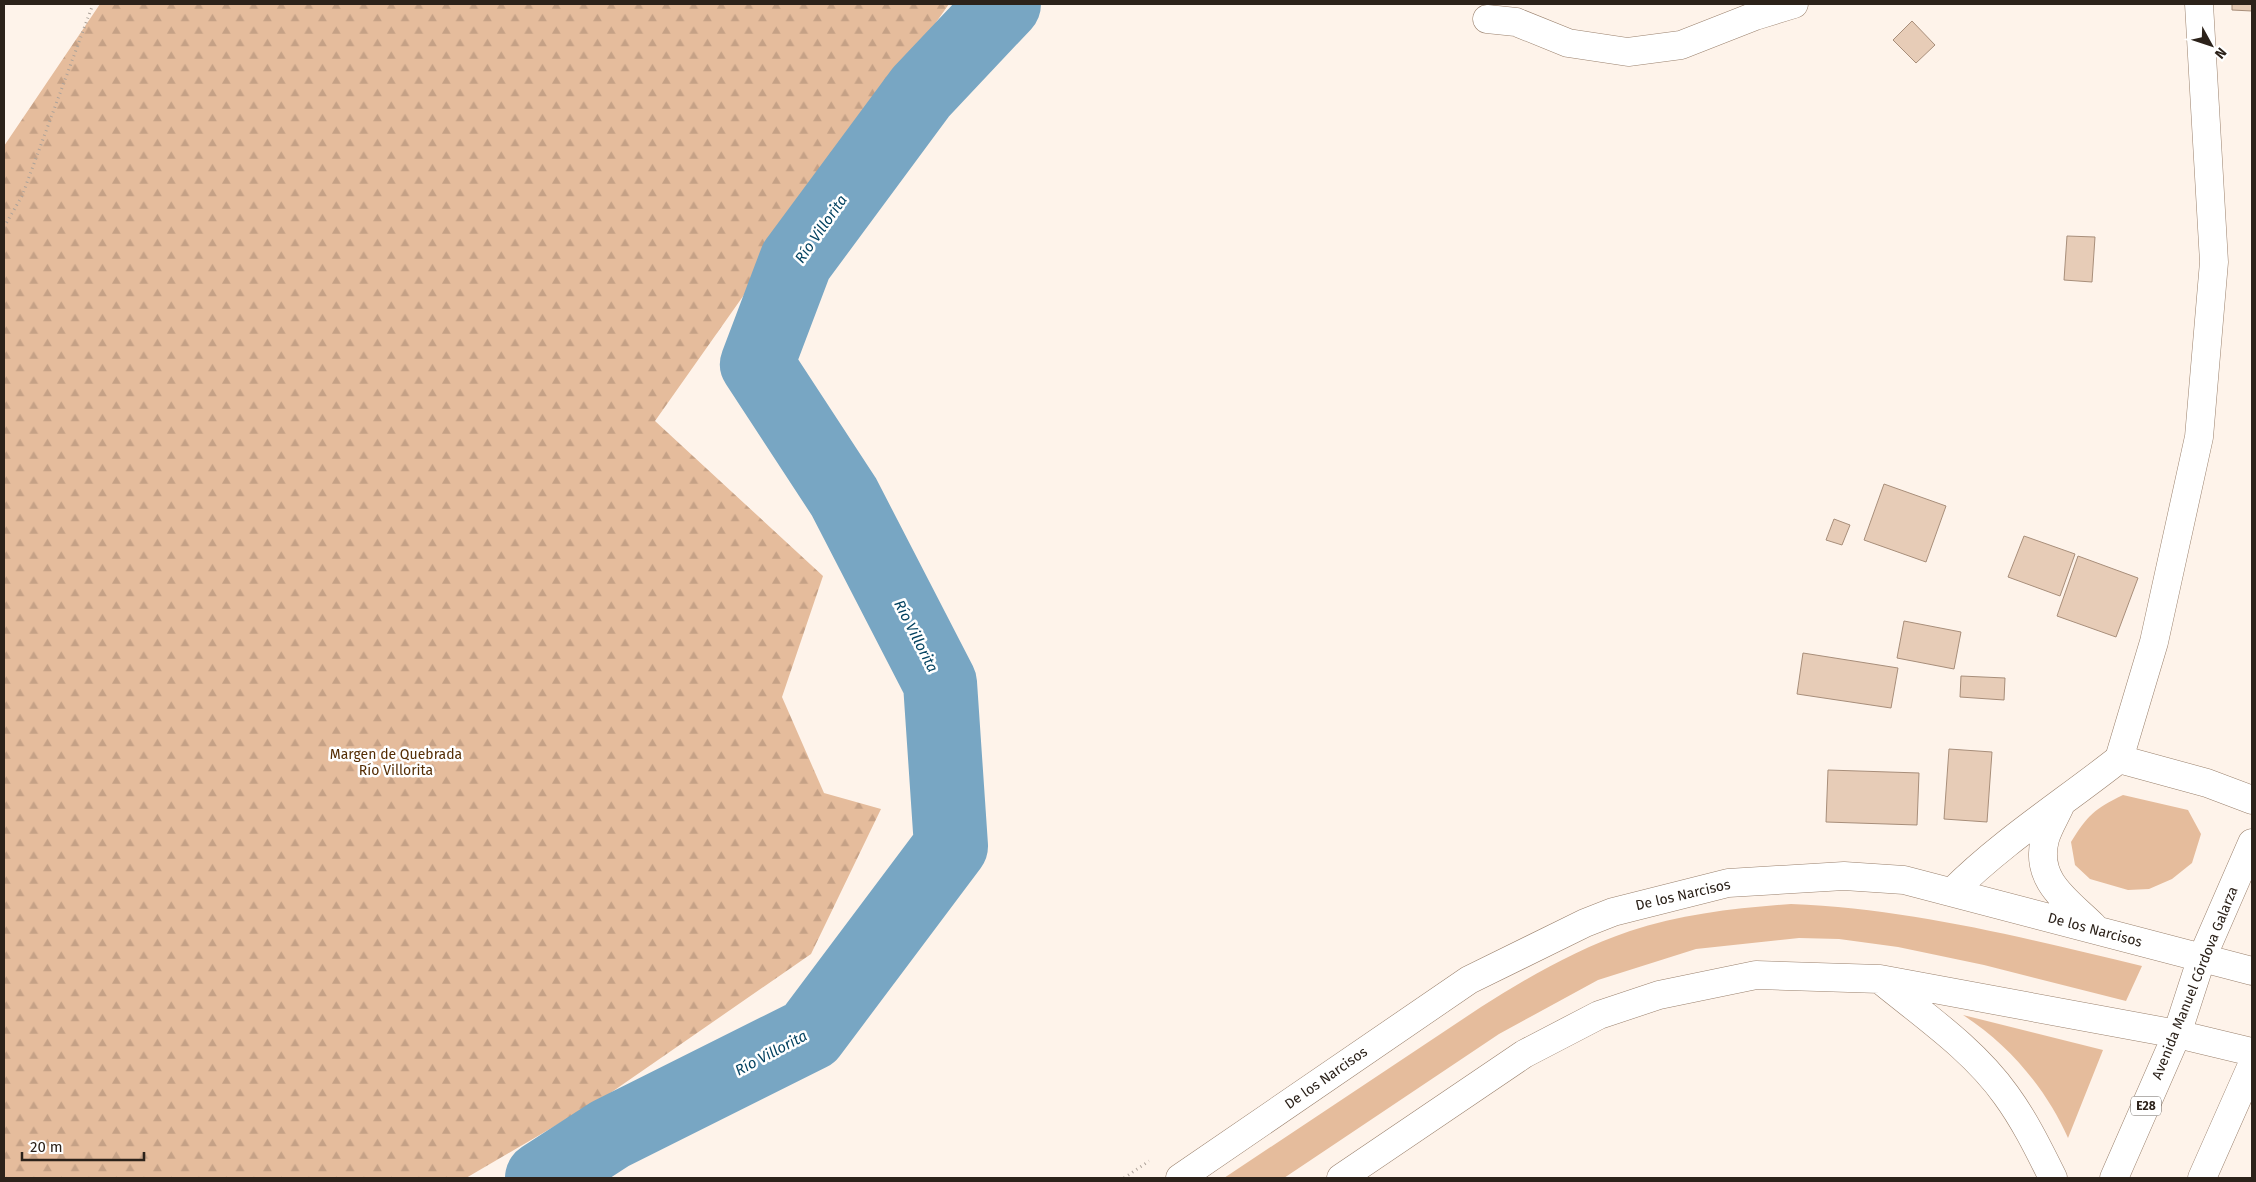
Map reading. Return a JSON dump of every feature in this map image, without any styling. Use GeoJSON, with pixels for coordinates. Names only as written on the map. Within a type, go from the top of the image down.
{"type":"FeatureCollection","features":[{"type":"Feature","properties":{"kind":"main road"},"geometry":{"type":"LineString","coordinates":[[1486,19],[1516,22],[1568,43],[1628,52],[1681,45],[1794,4]]}},
{"type":"Feature","properties":{"kind":"main road"},"geometry":{"type":"LineString","coordinates":[[1952,892],[2007,842],[2060,805],[2119,759],[2154,642],[2199,437],[2214,262],[2199,4]]}},
{"type":"Feature","properties":{"kind":"main road"},"geometry":{"type":"LineString","coordinates":[[2119,759],[2207,782],[2252,800]]}},
{"type":"Feature","properties":{"kind":"main road"},"geometry":{"type":"LineString","coordinates":[[2060,805],[2045,839],[2044,859],[2050,884],[2061,898],[2096,930]]}},
{"type":"Feature","properties":{"kind":"main road","name":"Avenida Manuel Córdova Galarza"},"geometry":{"type":"LineString","coordinates":[[2114,1178],[2177,1034],[2201,960],[2252,843]]}},
{"type":"Feature","properties":{"kind":"main road","name":"De los Narcisos"},"geometry":{"type":"LineString","coordinates":[[1180,1178],[1470,980],[1541,943],[1614,912],[1728,883],[1844,876],[1904,880],[2252,972]]}},
{"type":"Feature","properties":{"kind":"main road"},"geometry":{"type":"LineString","coordinates":[[1341,1178],[1524,1054],[1599,1015],[1659,995],[1756,975],[1880,979],[2177,1034],[2252,1052]]}},
{"type":"Feature","properties":{"kind":"main road"},"geometry":{"type":"LineString","coordinates":[[1880,979],[1960,1044],[2005,1094],[2025,1124],[2053,1178]]}},
{"type":"Feature","properties":{"kind":"main road"},"geometry":{"type":"LineString","coordinates":[[2202,1178],[2252,1065]]}},
{"type":"Feature","properties":{"kind":"path"},"geometry":{"type":"LineString","coordinates":[[4,227],[22,196],[93,4]]}},
{"type":"Feature","properties":{"kind":"green space","name":"Margen de Quebrada Río Villorita"},"geometry":{"type":"Polygon","coordinates":[[[100,4],[949,4],[655,421],[823,576],[782,697],[824,793],[881,809],[811,954],[606,1096],[466,1178],[4,1178],[4,146],[100,4]]]}},
{"type":"Feature","properties":{"kind":"green space"},"geometry":{"type":"Polygon","coordinates":[[[2123,795],[2188,810],[2201,834],[2192,863],[2172,879],[2149,889],[2128,890],[2090,879],[2075,865],[2071,842],[2077,833],[2087,819],[2098,809],[2123,795]]]}},
{"type":"Feature","properties":{"kind":"green space"},"geometry":{"type":"Polygon","coordinates":[[[1791,904],[1836,907],[1925,918],[2011,935],[2142,966],[2126,1001],[1984,965],[1898,947],[1839,939],[1799,938],[1696,949],[1598,980],[1499,1034],[1284,1178],[1224,1178],[1481,1007],[1572,955],[1610,938],[1669,920],[1730,910],[1791,904]]]}},
{"type":"Feature","properties":{"kind":"green space"},"geometry":{"type":"Polygon","coordinates":[[[1963,1015],[2103,1050],[2068,1138],[2049,1102],[2024,1069],[1995,1039],[1963,1015]]]}},
{"type":"Feature","properties":{"kind":"building"},"geometry":{"type":"Polygon","coordinates":[[[2232,4],[2252,4],[2252,11],[2232,10],[2232,4]]]}},
{"type":"Feature","properties":{"kind":"building"},"geometry":{"type":"Polygon","coordinates":[[[1912,21],[1935,45],[1916,63],[1893,40],[1912,21]]]}},
{"type":"Feature","properties":{"kind":"building"},"geometry":{"type":"Polygon","coordinates":[[[2067,236],[2095,237],[2092,282],[2064,280],[2067,236]]]}},
{"type":"Feature","properties":{"kind":"building"},"geometry":{"type":"Polygon","coordinates":[[[1884,484],[1946,506],[1926,562],[1864,540],[1884,484]]]}},
{"type":"Feature","properties":{"kind":"building"},"geometry":{"type":"Polygon","coordinates":[[[1834,519],[1850,525],[1842,545],[1826,540],[1834,519]]]}},
{"type":"Feature","properties":{"kind":"building"},"geometry":{"type":"Polygon","coordinates":[[[2024,536],[2075,554],[2060,596],[2008,577],[2024,536]]]}},
{"type":"Feature","properties":{"kind":"building"},"geometry":{"type":"Polygon","coordinates":[[[2078,556],[2138,578],[2116,637],[2057,616],[2078,556]]]}},
{"type":"Feature","properties":{"kind":"building"},"geometry":{"type":"Polygon","coordinates":[[[1904,621],[1961,632],[1954,669],[1897,658],[1904,621]]]}},
{"type":"Feature","properties":{"kind":"building"},"geometry":{"type":"Polygon","coordinates":[[[1803,653],[1898,668],[1891,708],[1797,694],[1803,653]]]}},
{"type":"Feature","properties":{"kind":"building"},"geometry":{"type":"Polygon","coordinates":[[[1961,676],[2005,678],[2004,700],[1960,697],[1961,676]]]}},
{"type":"Feature","properties":{"kind":"building"},"geometry":{"type":"Polygon","coordinates":[[[1949,749],[1992,752],[1987,822],[1944,819],[1949,749]]]}},
{"type":"Feature","properties":{"kind":"building"},"geometry":{"type":"Polygon","coordinates":[[[1828,770],[1919,773],[1917,825],[1826,822],[1828,770]]]}},
{"type":"Feature","properties":{"kind":"waterway","name":"Río Villorita"},"geometry":{"type":"LineString","coordinates":[[542,1178],[610,1134],[810,1034],[951,846],[940,683],[844,497],[757,364],[796,261],[921,92],[1004,4]]}}]}
